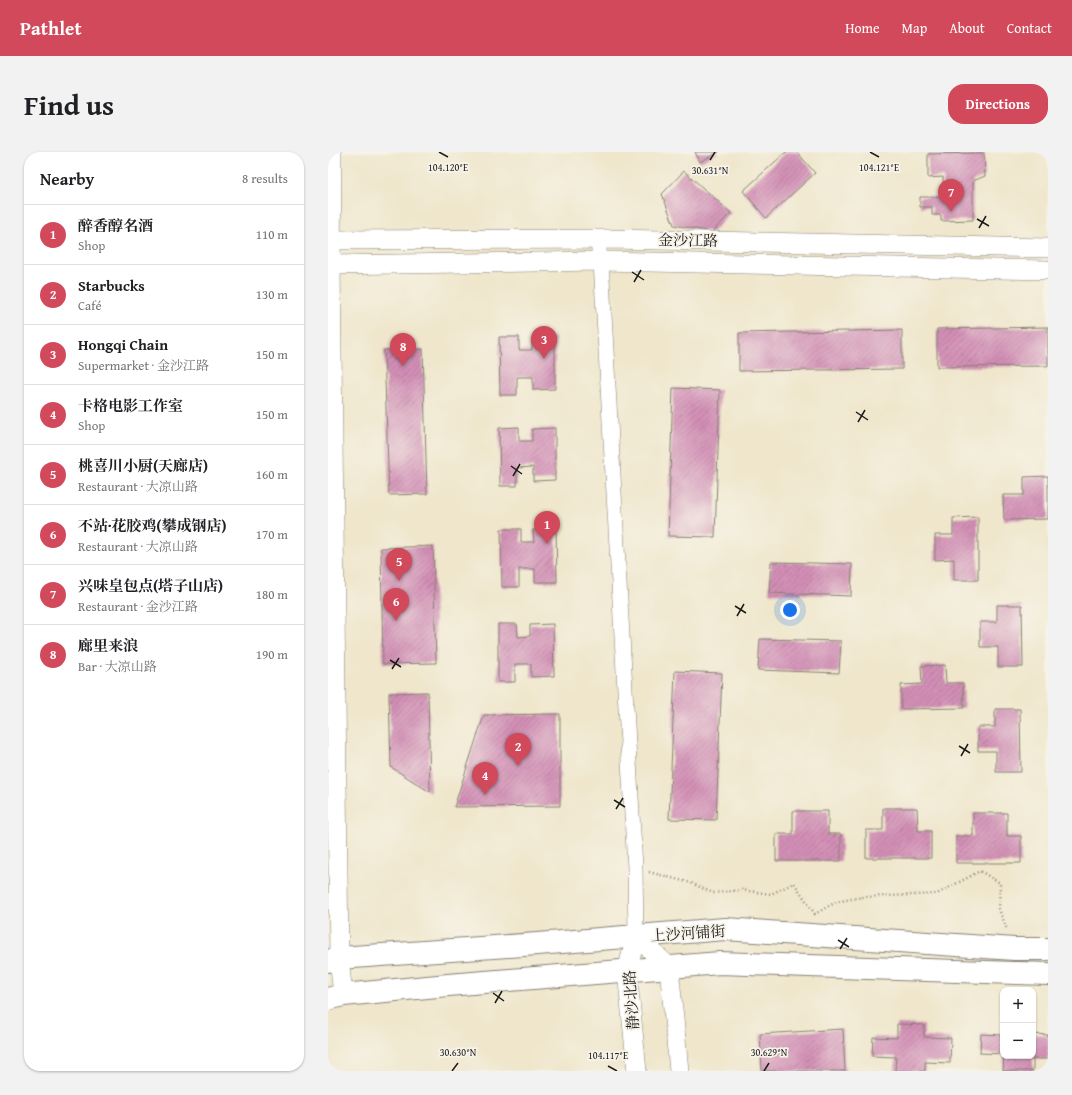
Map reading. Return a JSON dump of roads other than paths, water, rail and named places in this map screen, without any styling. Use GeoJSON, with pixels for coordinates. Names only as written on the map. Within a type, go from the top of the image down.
{"type":"FeatureCollection","features":[{"type":"Feature","properties":{"kind":"main road","name":"上沙河铺街"},"geometry":{"type":"LineString","coordinates":[[333,960],[725,929],[1014,949],[1048,949]]}},
{"type":"Feature","properties":{"kind":"main road"},"geometry":{"type":"LineString","coordinates":[[336,997],[586,973],[627,972],[720,963],[1048,974]]}},
{"type":"Feature","properties":{"kind":"street"},"geometry":{"type":"LineString","coordinates":[[332,152],[329,265],[333,960],[336,997]]}},
{"type":"Feature","properties":{"kind":"street"},"geometry":{"type":"LineString","coordinates":[[597,239],[601,261],[635,868],[636,936],[669,967],[679,1071]]}},
{"type":"Feature","properties":{"kind":"street","name":"金沙江路"},"geometry":{"type":"LineString","coordinates":[[330,240],[597,239],[1048,248]]}},
{"type":"Feature","properties":{"kind":"street"},"geometry":{"type":"LineString","coordinates":[[329,265],[601,261],[1048,270]]}},
{"type":"Feature","properties":{"kind":"street","name":"静沙北路"},"geometry":{"type":"LineString","coordinates":[[636,936],[627,972],[637,1071]]}},
{"type":"Feature","properties":{"kind":"place","name":"兴味皇包点(塔子山店)"},"geometry":{"type":"Point","coordinates":[951,212]}},
{"type":"Feature","properties":{"kind":"place","name":"Hongqi Chain"},"geometry":{"type":"Point","coordinates":[544,359]}},
{"type":"Feature","properties":{"kind":"place","name":"廊里来浪"},"geometry":{"type":"Point","coordinates":[403,366]}},
{"type":"Feature","properties":{"kind":"place","name":"醉香醇名酒"},"geometry":{"type":"Point","coordinates":[547,544]}},
{"type":"Feature","properties":{"kind":"place","name":"桃喜川小厨(天廊店)"},"geometry":{"type":"Point","coordinates":[399,581]}},
{"type":"Feature","properties":{"kind":"place","name":"不站·花胶鸡(攀成钢店)"},"geometry":{"type":"Point","coordinates":[396,621]}},
{"type":"Feature","properties":{"kind":"place","name":"Starbucks"},"geometry":{"type":"Point","coordinates":[518,766]}},
{"type":"Feature","properties":{"kind":"place","name":"卡格电影工作室"},"geometry":{"type":"Point","coordinates":[485,795]}}]}
